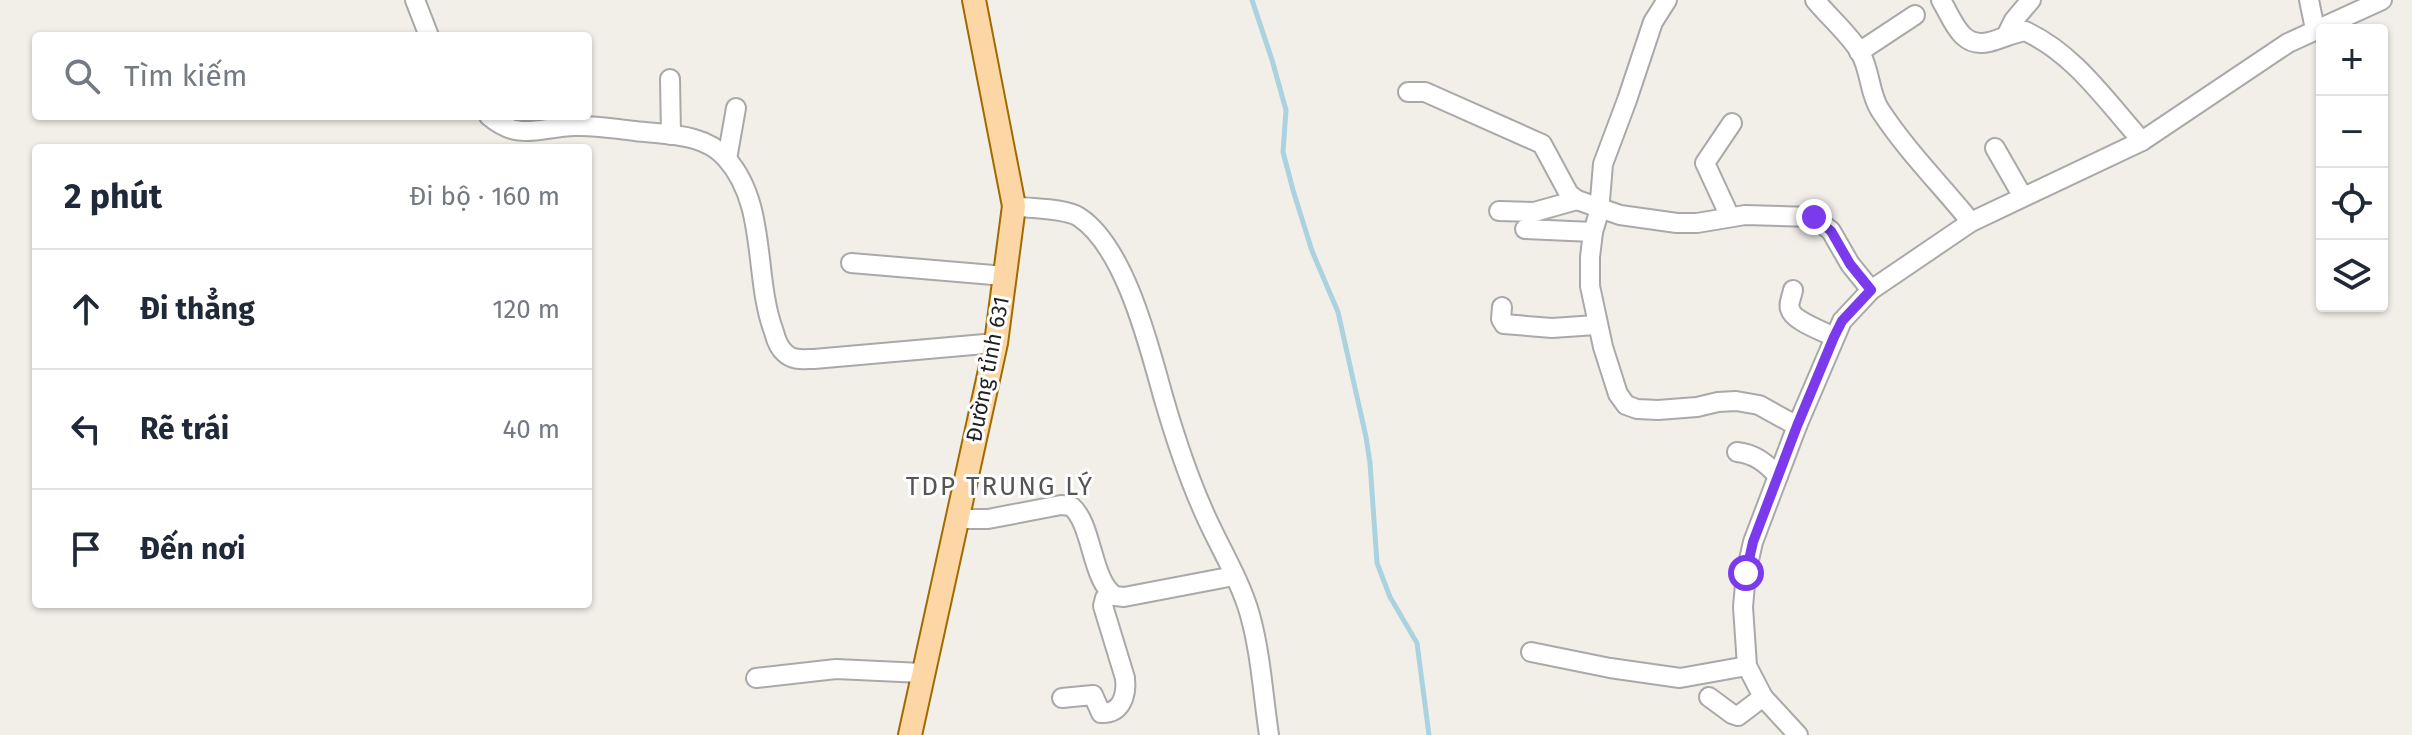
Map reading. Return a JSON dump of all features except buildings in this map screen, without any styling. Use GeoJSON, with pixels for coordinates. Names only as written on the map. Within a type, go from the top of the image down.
{"type":"FeatureCollection","features":[{"type":"Feature","properties":{"kind":"main road","name":"Đường tỉnh 631"},"geometry":{"type":"LineString","coordinates":[[910,735],[996,343],[1014,206],[974,0]]}},
{"type":"Feature","properties":{"kind":"street"},"geometry":{"type":"LineString","coordinates":[[415,0],[427,32]]}},
{"type":"Feature","properties":{"kind":"street"},"geometry":{"type":"LineString","coordinates":[[1667,0],[1653,22],[1603,164],[1600,207],[1593,232],[1590,286],[1596,325],[1618,394],[1626,405],[1658,410],[1736,401],[1759,405],[1797,426]]}},
{"type":"Feature","properties":{"kind":"street"},"geometry":{"type":"LineString","coordinates":[[1815,0],[1859,52],[1871,77],[1878,106],[1890,124],[1971,222]]}},
{"type":"Feature","properties":{"kind":"street"},"geometry":{"type":"LineString","coordinates":[[1941,0],[1964,39],[1973,43],[1986,43],[2025,31],[2056,49],[2084,74],[2142,141]]}},
{"type":"Feature","properties":{"kind":"street"},"geometry":{"type":"LineString","coordinates":[[2006,36],[2014,20],[2031,0]]}},
{"type":"Feature","properties":{"kind":"street"},"geometry":{"type":"LineString","coordinates":[[2309,0],[2315,29]]}},
{"type":"Feature","properties":{"kind":"street"},"geometry":{"type":"LineString","coordinates":[[1798,735],[1763,697],[1747,666],[1743,607],[1746,573],[1753,542],[1797,426],[1842,321],[1871,290],[1971,222],[2142,141],[2288,43],[2382,0]]}},
{"type":"Feature","properties":{"kind":"street"},"geometry":{"type":"LineString","coordinates":[[1859,52],[1915,15]]}},
{"type":"Feature","properties":{"kind":"street"},"geometry":{"type":"LineString","coordinates":[[670,79],[671,135]]}},
{"type":"Feature","properties":{"kind":"street"},"geometry":{"type":"LineString","coordinates":[[1408,92],[1425,92],[1542,144],[1569,194],[1577,200],[1620,215],[1677,223],[1764,215],[1814,217],[1831,231],[1850,264],[1871,290]]}},
{"type":"Feature","properties":{"kind":"street"},"geometry":{"type":"LineString","coordinates":[[727,159],[736,108]]}},
{"type":"Feature","properties":{"kind":"street"},"geometry":{"type":"LineString","coordinates":[[494,120],[519,133],[572,126],[600,126],[684,136],[713,146],[727,159],[751,203],[769,319],[778,346],[797,359],[996,343]]}},
{"type":"Feature","properties":{"kind":"street"},"geometry":{"type":"LineString","coordinates":[[1730,217],[1705,163],[1732,123]]}},
{"type":"Feature","properties":{"kind":"street"},"geometry":{"type":"LineString","coordinates":[[1995,148],[2023,197]]}},
{"type":"Feature","properties":{"kind":"street"},"geometry":{"type":"LineString","coordinates":[[1499,211],[1534,212],[1577,200]]}},
{"type":"Feature","properties":{"kind":"street"},"geometry":{"type":"LineString","coordinates":[[1014,206],[1067,212],[1080,218],[1099,237],[1115,261],[1137,306],[1178,441],[1203,510],[1249,612],[1260,654],[1269,735]]}},
{"type":"Feature","properties":{"kind":"street"},"geometry":{"type":"LineString","coordinates":[[1525,229],[1593,232]]}},
{"type":"Feature","properties":{"kind":"street"},"geometry":{"type":"LineString","coordinates":[[851,263],[1005,276]]}},
{"type":"Feature","properties":{"kind":"street"},"geometry":{"type":"LineString","coordinates":[[1793,290],[1789,307],[1797,319],[1834,337]]}},
{"type":"Feature","properties":{"kind":"street"},"geometry":{"type":"LineString","coordinates":[[1502,307],[1504,324],[1552,328],[1596,325]]}},
{"type":"Feature","properties":{"kind":"street"},"geometry":{"type":"LineString","coordinates":[[1737,452],[1757,457],[1778,476]]}},
{"type":"Feature","properties":{"kind":"street"},"geometry":{"type":"LineString","coordinates":[[957,519],[988,519],[1061,505],[1071,506],[1081,518],[1110,593],[1115,596],[1124,597],[1234,576]]}},
{"type":"Feature","properties":{"kind":"street"},"geometry":{"type":"LineString","coordinates":[[1062,698],[1093,695],[1101,713],[1113,713],[1119,708],[1126,686],[1103,606],[1110,593]]}},
{"type":"Feature","properties":{"kind":"street"},"geometry":{"type":"LineString","coordinates":[[1531,652],[1680,678],[1747,666]]}},
{"type":"Feature","properties":{"kind":"street"},"geometry":{"type":"LineString","coordinates":[[756,678],[836,669],[922,673]]}},
{"type":"Feature","properties":{"kind":"street"},"geometry":{"type":"LineString","coordinates":[[1709,697],[1738,716],[1763,697]]}},
{"type":"Feature","properties":{"kind":"waterway"},"geometry":{"type":"LineString","coordinates":[[1252,0],[1286,110],[1283,152],[1293,190],[1312,251],[1338,312],[1366,437],[1377,563],[1390,597],[1417,643],[1429,735]]}},
{"type":"Feature","properties":{"kind":"district","name":"TDP TRUNG LÝ"},"geometry":{"type":"Point","coordinates":[1000,486]}},
{"type":"Feature","properties":{"kind":"route"},"geometry":{"type":"LineString","coordinates":[[1746,573],[1753,542],[1834,337],[1853,307],[1871,290],[1850,264],[1831,231],[1814,217]]}}]}
